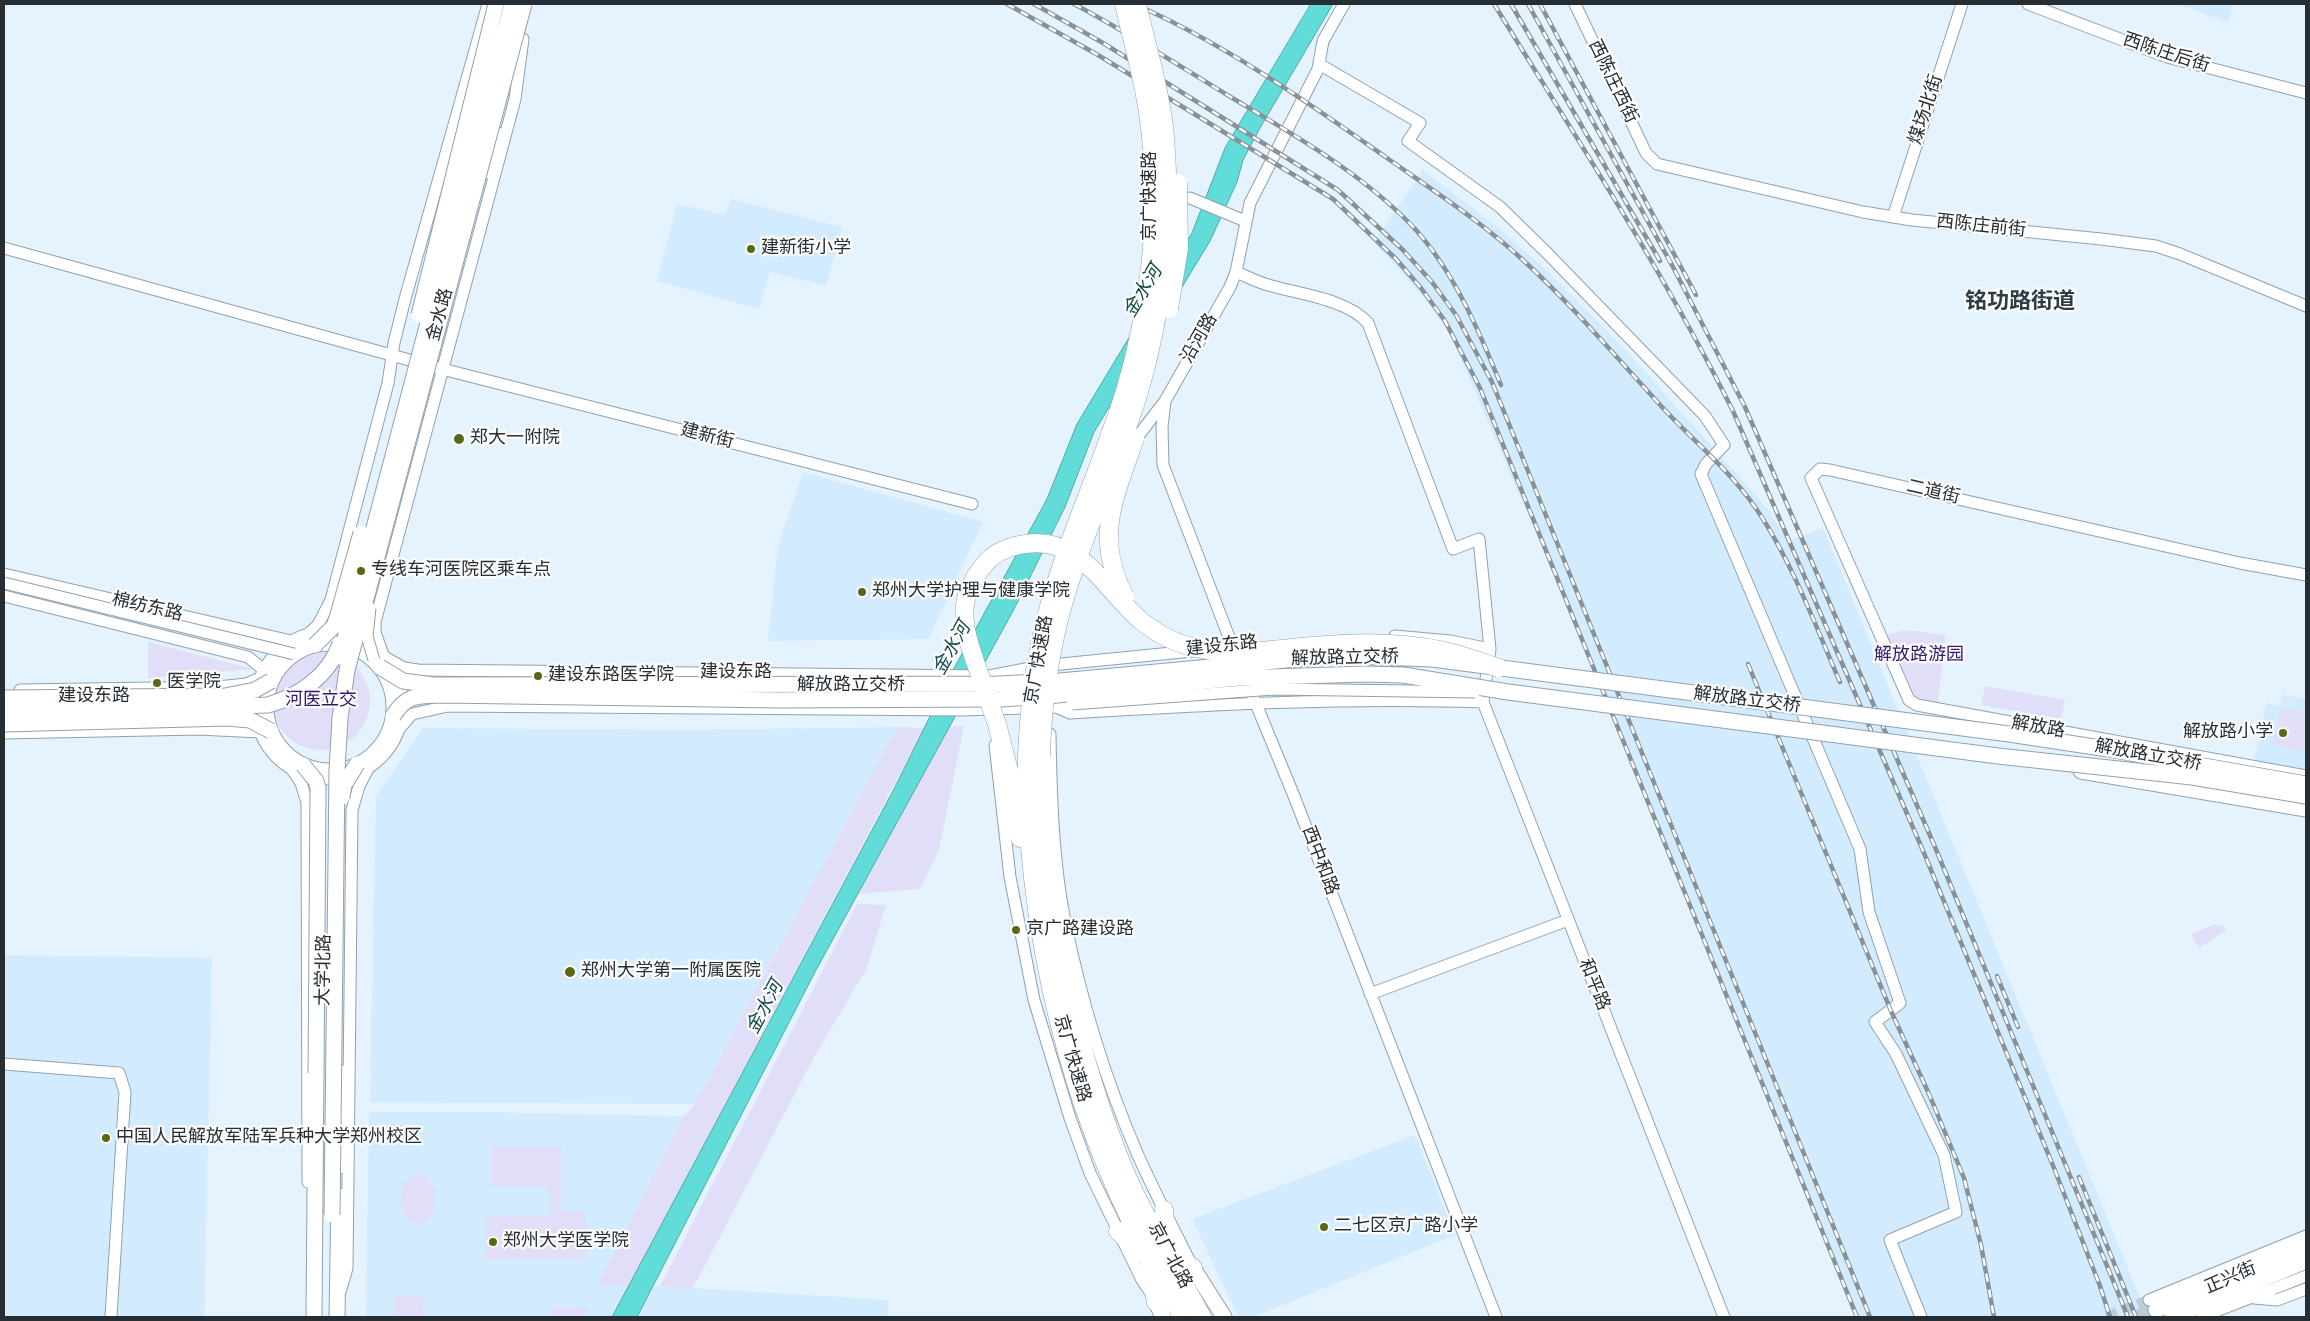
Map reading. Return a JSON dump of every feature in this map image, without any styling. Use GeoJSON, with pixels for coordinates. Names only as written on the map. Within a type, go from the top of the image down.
{"type":"FeatureCollection","features":[{"type":"Feature","properties":{"kind":"highway","name":"京广快速路"},"geometry":{"type":"LineString","coordinates":[[1124,4],[1152,137],[1153,203],[1148,286],[1144,313],[1125,391],[1047,615],[1038,655],[1028,728],[1027,784],[1034,880],[1047,960],[1067,1047],[1090,1123],[1129,1198]]}},
{"type":"Feature","properties":{"kind":"highway","name":"京广快速路"},"geometry":{"type":"LineString","coordinates":[[1129,1198],[1063,976],[1047,878],[1041,810],[1041,757],[1047,678],[1060,618],[1138,395],[1157,315],[1161,288],[1167,203],[1165,136],[1137,4]]}},
{"type":"Feature","properties":{"kind":"highway"},"geometry":{"type":"LineString","coordinates":[[1139,619],[1117,581],[1108,553],[1109,536],[1118,488],[1143,415],[1158,357],[1176,268],[1179,212],[1172,127],[1160,107]]}},
{"type":"Feature","properties":{"kind":"highway"},"geometry":{"type":"LineString","coordinates":[[1067,1047],[1052,1020],[1045,994],[1028,903],[1011,779],[997,724],[966,634],[964,603],[973,579],[995,554],[1007,547],[1026,543],[1044,543],[1072,552],[1091,568],[1139,619],[1174,641],[1207,650],[1244,651],[1326,645],[1381,644],[1424,647],[1447,651],[1499,668]]}},
{"type":"Feature","properties":{"kind":"highway","name":"京广北路"},"geometry":{"type":"LineString","coordinates":[[1129,1198],[1166,1250],[1202,1317]]}},
{"type":"Feature","properties":{"kind":"highway","name":"京广北路"},"geometry":{"type":"LineString","coordinates":[[1129,1198],[1182,1317]]}},
{"type":"Feature","properties":{"kind":"highway"},"geometry":{"type":"LineString","coordinates":[[1164,1210],[1166,1250],[1193,1268]]}},
{"type":"Feature","properties":{"kind":"highway"},"geometry":{"type":"LineString","coordinates":[[1118,1231],[1149,1259],[1160,1310]]}},
{"type":"Feature","properties":{"kind":"main road"},"geometry":{"type":"LineString","coordinates":[[314,1317],[318,788],[316,781],[297,766],[266,732],[265,676],[279,668],[292,648],[334,626],[338,618],[406,364],[496,4]]}},
{"type":"Feature","properties":{"kind":"main road","name":"金水路"},"geometry":{"type":"LineString","coordinates":[[352,626],[519,7]]}},
{"type":"Feature","properties":{"kind":"main road"},"geometry":{"type":"LineString","coordinates":[[4,713],[268,706],[287,699],[316,680],[332,660],[352,626]]}},
{"type":"Feature","properties":{"kind":"main road","name":"大学北路"},"geometry":{"type":"LineString","coordinates":[[336,1313],[327,1215],[327,770],[329,717],[352,626]]}},
{"type":"Feature","properties":{"kind":"main road","name":"大学北路"},"geometry":{"type":"LineString","coordinates":[[320,1317],[327,1215],[338,747],[352,626]]}},
{"type":"Feature","properties":{"kind":"main road","name":"解放路立交桥"},"geometry":{"type":"LineString","coordinates":[[312,639],[351,646],[381,660],[403,681],[433,685],[754,686],[998,684],[1060,681],[1318,656],[1432,660],[2009,734],[2108,749],[2306,784]]}},
{"type":"Feature","properties":{"kind":"main road"},"geometry":{"type":"LineString","coordinates":[[336,1313],[342,1073],[342,796],[344,785],[380,747],[397,722],[392,690],[381,660]]}},
{"type":"Feature","properties":{"kind":"main road","name":"解放路立交桥"},"geometry":{"type":"LineString","coordinates":[[397,722],[399,706],[412,697],[444,695],[777,700],[1000,699],[1238,678],[1365,674],[1429,678],[1508,692],[1998,756],[2192,778],[2306,796]]}},
{"type":"Feature","properties":{"kind":"main road","name":"建设东路"},"geometry":{"type":"LineString","coordinates":[[4,698],[225,696],[255,690],[265,676]]}},
{"type":"Feature","properties":{"kind":"main road","name":"建设东路"},"geometry":{"type":"LineString","coordinates":[[4,724],[227,718],[250,720],[266,732]]}},
{"type":"Feature","properties":{"kind":"main road"},"geometry":{"type":"LineString","coordinates":[[1998,756],[2306,809]]}},
{"type":"Feature","properties":{"kind":"main road"},"geometry":{"type":"LineString","coordinates":[[297,766],[340,770],[363,766]]}},
{"type":"Feature","properties":{"kind":"main road","name":"正兴街"},"geometry":{"type":"LineString","coordinates":[[2153,1305],[2306,1248]]}},
{"type":"Feature","properties":{"kind":"main road","name":"正兴街"},"geometry":{"type":"LineString","coordinates":[[2172,1317],[2306,1261]]}},
{"type":"Feature","properties":{"kind":"main road"},"geometry":{"type":"LineString","coordinates":[[1193,1268],[1224,1317]]}},
{"type":"Feature","properties":{"kind":"street"},"geometry":{"type":"LineString","coordinates":[[312,639],[332,600],[388,383],[394,343],[488,4]]}},
{"type":"Feature","properties":{"kind":"street","name":"沿河路"},"geometry":{"type":"LineString","coordinates":[[1041,666],[1065,580],[1090,511],[1129,449],[1165,401],[1230,287],[1236,272],[1245,221],[1262,177],[1319,64],[1324,41],[1344,4]]}},
{"type":"Feature","properties":{"kind":"street","name":"西陈庄西街"},"geometry":{"type":"LineString","coordinates":[[1575,4],[1646,153],[1652,159]]}},
{"type":"Feature","properties":{"kind":"street","name":"煤场北街"},"geometry":{"type":"LineString","coordinates":[[1893,217],[1962,4]]}},
{"type":"Feature","properties":{"kind":"street","name":"西陈庄后街"},"geometry":{"type":"LineString","coordinates":[[2028,4],[2167,57],[2306,93]]}},
{"type":"Feature","properties":{"kind":"street"},"geometry":{"type":"LineString","coordinates":[[381,660],[375,632],[375,622],[515,99],[523,39],[519,7]]}},
{"type":"Feature","properties":{"kind":"street"},"geometry":{"type":"LineString","coordinates":[[381,660],[367,636],[369,612],[523,39]]}},
{"type":"Feature","properties":{"kind":"street"},"geometry":{"type":"LineString","coordinates":[[1319,64],[1420,124],[1408,141],[1500,207],[1705,416],[1724,445],[1706,464],[1701,474],[1860,849],[1870,912],[1900,1003],[1875,1022],[1896,1054],[1944,1155],[1956,1212],[1890,1240],[1921,1317]]}},
{"type":"Feature","properties":{"kind":"street","name":"西陈庄前街"},"geometry":{"type":"LineString","coordinates":[[1652,159],[1658,164],[1666,166],[1893,217],[2156,246],[2306,306]]}},
{"type":"Feature","properties":{"kind":"street"},"geometry":{"type":"LineString","coordinates":[[1190,198],[1245,221]]}},
{"type":"Feature","properties":{"kind":"street","name":"建新街"},"geometry":{"type":"LineString","coordinates":[[4,248],[442,369],[972,504]]}},
{"type":"Feature","properties":{"kind":"street","name":"和平路"},"geometry":{"type":"LineString","coordinates":[[1236,272],[1263,283],[1358,312],[1368,323],[1453,550],[1479,539],[1490,649],[1483,702],[1724,1317]]}},
{"type":"Feature","properties":{"kind":"street","name":"西中和路"},"geometry":{"type":"LineString","coordinates":[[1165,401],[1162,427],[1163,465],[1232,646],[1294,796],[1496,1317]]}},
{"type":"Feature","properties":{"kind":"street","name":"二道街"},"geometry":{"type":"LineString","coordinates":[[1917,706],[1905,696],[1811,478],[1820,469],[2240,563],[2306,575]]}},
{"type":"Feature","properties":{"kind":"street","name":"棉纺东路"},"geometry":{"type":"LineString","coordinates":[[4,574],[292,648]]}},
{"type":"Feature","properties":{"kind":"street"},"geometry":{"type":"LineString","coordinates":[[4,582],[292,648]]}},
{"type":"Feature","properties":{"kind":"street","name":"棉纺东路"},"geometry":{"type":"LineString","coordinates":[[4,596],[248,656],[265,676]]}},
{"type":"Feature","properties":{"kind":"street","name":"建设东路"},"geometry":{"type":"LineString","coordinates":[[381,660],[404,668],[418,670],[986,676],[1041,666],[1293,640],[1393,636],[1450,640],[1490,649]]}},
{"type":"Feature","properties":{"kind":"street"},"geometry":{"type":"LineString","coordinates":[[1057,665],[1052,707],[1054,823],[1065,924],[1084,1001],[1108,1077],[1136,1151],[1193,1268]]}},
{"type":"Feature","properties":{"kind":"street"},"geometry":{"type":"LineString","coordinates":[[4,691],[218,687],[246,684],[265,676]]}},
{"type":"Feature","properties":{"kind":"street"},"geometry":{"type":"LineString","coordinates":[[986,676],[1010,877],[1034,1000],[1070,1118],[1090,1173],[1118,1231]]}},
{"type":"Feature","properties":{"kind":"street"},"geometry":{"type":"LineString","coordinates":[[990,709],[1052,707],[1272,690],[1508,692]]}},
{"type":"Feature","properties":{"kind":"street"},"geometry":{"type":"LineString","coordinates":[[1052,707],[1070,713],[1256,703],[1394,700],[1483,702]]}},
{"type":"Feature","properties":{"kind":"street","name":"建设东路"},"geometry":{"type":"LineString","coordinates":[[397,722],[412,714],[448,706],[990,709]]}},
{"type":"Feature","properties":{"kind":"street","name":"解放路"},"geometry":{"type":"LineString","coordinates":[[1917,706],[2306,776]]}},
{"type":"Feature","properties":{"kind":"street"},"geometry":{"type":"LineString","coordinates":[[4,733],[199,729],[266,732]]}},
{"type":"Feature","properties":{"kind":"street"},"geometry":{"type":"LineString","coordinates":[[297,766],[310,776],[330,779],[350,776],[363,766]]}},
{"type":"Feature","properties":{"kind":"street"},"geometry":{"type":"LineString","coordinates":[[297,766],[307,802],[308,1260],[313,1302]]}},
{"type":"Feature","properties":{"kind":"street"},"geometry":{"type":"LineString","coordinates":[[336,1313],[347,1268],[352,810],[363,766]]}},
{"type":"Feature","properties":{"kind":"street"},"geometry":{"type":"LineString","coordinates":[[1370,994],[1568,920]]}},
{"type":"Feature","properties":{"kind":"street"},"geometry":{"type":"LineString","coordinates":[[4,1064],[119,1073],[125,1092],[110,1317]]}},
{"type":"Feature","properties":{"kind":"street"},"geometry":{"type":"LineString","coordinates":[[2153,1305],[2306,1236]]}},
{"type":"Feature","properties":{"kind":"street"},"geometry":{"type":"LineString","coordinates":[[2201,1317],[2306,1276]]}},
{"type":"Feature","properties":{"kind":"street"},"geometry":{"type":"LineString","coordinates":[[2250,1298],[2277,1300],[2306,1289]]}},
{"type":"Feature","properties":{"kind":"shaded area"},"geometry":{"type":"Polygon","coordinates":[[[1311,4],[1333,4],[1243,160],[1237,182],[1210,241],[1094,432],[1065,507],[1013,611],[816,970],[637,1317],[612,1317],[894,789],[952,672],[1047,499],[1077,424],[1192,233],[1225,148],[1311,4]]]}},
{"type":"Feature","properties":{"kind":"shaded area"},"geometry":{"type":"Polygon","coordinates":[[[2177,4],[2233,4],[2228,22],[2177,4]]]}},
{"type":"Feature","properties":{"kind":"shaded area"},"geometry":{"type":"Polygon","coordinates":[[[1423,170],[1497,227],[1543,267],[1622,346],[1767,508],[1788,541],[1823,528],[2148,1317],[1855,1317],[1564,598],[1451,336],[1425,299],[1374,242],[1423,170]]]}},
{"type":"Feature","properties":{"kind":"shaded area","name":"建新街小学"},"geometry":{"type":"Polygon","coordinates":[[[731,199],[842,227],[826,286],[770,272],[759,309],[657,281],[677,204],[725,215],[731,199]]]}},
{"type":"Feature","properties":{"kind":"shaded area","name":"郑州大学护理与健康学院"},"geometry":{"type":"Polygon","coordinates":[[[803,472],[983,522],[928,639],[768,641],[778,545],[803,472]]]}},
{"type":"Feature","properties":{"kind":"shaded area","name":"解放路小学"},"geometry":{"type":"Polygon","coordinates":[[[2282,695],[2306,699],[2306,771],[2254,761],[2266,703],[2280,706],[2282,695]]]}},
{"type":"Feature","properties":{"kind":"shaded area","name":"郑州大学第一附属医院"},"geometry":{"type":"Polygon","coordinates":[[[897,727],[695,1104],[370,1102],[376,796],[423,728],[683,730],[897,727]]]}},
{"type":"Feature","properties":{"kind":"shaded area","name":"中国人民解放军陆军兵种大学郑州校区"},"geometry":{"type":"Polygon","coordinates":[[[4,955],[212,958],[204,1317],[4,1317],[4,955]]]}},
{"type":"Feature","properties":{"kind":"shaded area","name":"郑州大学医学院"},"geometry":{"type":"Polygon","coordinates":[[[369,1112],[684,1116],[598,1285],[660,1286],[888,1300],[888,1317],[366,1317],[369,1112]]]}},
{"type":"Feature","properties":{"kind":"shaded area","name":"二七区京广路小学"},"geometry":{"type":"Polygon","coordinates":[[[1415,1135],[1455,1235],[1253,1317],[1239,1317],[1192,1219],[1415,1135]]]}},
{"type":"Feature","properties":{"kind":"green space","name":"解放路游园"},"geometry":{"type":"Polygon","coordinates":[[[1906,630],[1945,635],[1938,703],[1913,698],[1885,635],[1906,630]]]}},
{"type":"Feature","properties":{"kind":"green space"},"geometry":{"type":"Polygon","coordinates":[[[148,642],[253,669],[148,678],[148,642]]]}},
{"type":"Feature","properties":{"kind":"green space","name":"河医立交"},"geometry":{"type":"Polygon","coordinates":[[[321,652],[340,656],[356,666],[366,682],[370,701],[366,720],[356,736],[340,746],[321,750],[302,746],[286,736],[276,720],[272,701],[276,682],[286,666],[302,656],[321,652]]]}},
{"type":"Feature","properties":{"kind":"green space"},"geometry":{"type":"Polygon","coordinates":[[[1985,686],[2065,700],[2061,719],[1981,705],[1985,686]]]}},
{"type":"Feature","properties":{"kind":"green space"},"geometry":{"type":"Polygon","coordinates":[[[2281,707],[2306,712],[2306,752],[2273,745],[2281,707]]]}},
{"type":"Feature","properties":{"kind":"green space"},"geometry":{"type":"Polygon","coordinates":[[[964,726],[939,850],[920,889],[858,894],[949,727],[964,726]]]}},
{"type":"Feature","properties":{"kind":"green space"},"geometry":{"type":"Polygon","coordinates":[[[897,727],[924,728],[629,1286],[597,1285],[684,1116],[695,1104],[897,727]]]}},
{"type":"Feature","properties":{"kind":"green space"},"geometry":{"type":"Polygon","coordinates":[[[857,904],[886,905],[866,970],[814,1057],[693,1288],[660,1286],[857,904]]]}},
{"type":"Feature","properties":{"kind":"green space"},"geometry":{"type":"Polygon","coordinates":[[[2215,924],[2224,926],[2226,928],[2224,932],[2199,948],[2191,934],[2215,924]]]}},
{"type":"Feature","properties":{"kind":"green space"},"geometry":{"type":"Polygon","coordinates":[[[491,1146],[561,1146],[561,1211],[586,1211],[586,1260],[485,1260],[485,1216],[549,1216],[549,1187],[491,1187],[491,1146]]]}},
{"type":"Feature","properties":{"kind":"green space"},"geometry":{"type":"Polygon","coordinates":[[[419,1174],[427,1178],[432,1184],[436,1201],[430,1217],[424,1223],[416,1226],[406,1218],[403,1212],[401,1192],[406,1180],[419,1174]]]}},
{"type":"Feature","properties":{"kind":"green space"},"geometry":{"type":"Polygon","coordinates":[[[395,1296],[424,1296],[423,1317],[394,1317],[395,1296]]]}},
{"type":"Feature","properties":{"kind":"green space"},"geometry":{"type":"Polygon","coordinates":[[[588,1307],[583,1317],[549,1317],[550,1308],[588,1307]]]}},
{"type":"Feature","properties":{"kind":"tunnel"},"geometry":{"type":"LineString","coordinates":[[2107,1317],[2149,1300]]}},
{"type":"Feature","properties":{"kind":"tunnel"},"geometry":{"type":"LineString","coordinates":[[2138,1317],[2156,1310]]}},
{"type":"Feature","properties":{"kind":"railway"},"geometry":{"type":"LineString","coordinates":[[1007,4],[1098,55],[1333,199],[1396,259],[1421,288],[1445,321],[1480,388],[1857,1317]]}},
{"type":"Feature","properties":{"kind":"railway"},"geometry":{"type":"LineString","coordinates":[[1034,4],[1103,43],[1338,190],[1403,250],[1432,282],[1456,315],[1492,382],[1870,1317]]}},
{"type":"Feature","properties":{"kind":"railway"},"geometry":{"type":"LineString","coordinates":[[1074,4],[1133,37],[1303,141],[1351,173],[1396,210],[1416,230],[1443,265],[1475,324],[1501,385]]}},
{"type":"Feature","properties":{"kind":"railway"},"geometry":{"type":"LineString","coordinates":[[1134,4],[1233,55],[1296,95],[1475,220],[1542,278],[1595,332],[1662,407],[1728,474],[1752,503],[1775,538],[1795,578],[1840,682]]}},
{"type":"Feature","properties":{"kind":"railway"},"geometry":{"type":"LineString","coordinates":[[1494,4],[1587,154],[1678,307],[1733,411],[1924,853],[2054,1168],[2100,1286],[2110,1317]]}},
{"type":"Feature","properties":{"kind":"railway"},"geometry":{"type":"LineString","coordinates":[[1511,4],[1660,261]]}},
{"type":"Feature","properties":{"kind":"railway"},"geometry":{"type":"LineString","coordinates":[[1528,4],[1673,267],[1745,407],[1935,847],[2128,1317]]}},
{"type":"Feature","properties":{"kind":"railway"},"geometry":{"type":"LineString","coordinates":[[1540,4],[1696,295]]}},
{"type":"Feature","properties":{"kind":"railway"},"geometry":{"type":"LineString","coordinates":[[1748,664],[1891,1011],[1929,1094],[1964,1178],[1981,1245],[1994,1317]]}},
{"type":"Feature","properties":{"kind":"railway"},"geometry":{"type":"LineString","coordinates":[[1997,976],[2018,1027]]}},
{"type":"Feature","properties":{"kind":"railway"},"geometry":{"type":"LineString","coordinates":[[2079,1177],[2136,1317]]}},
{"type":"Feature","properties":{"kind":"place","name":"建新街小学"},"geometry":{"type":"Point","coordinates":[751,249]}},
{"type":"Feature","properties":{"kind":"place","name":"郑大一附院"},"geometry":{"type":"Point","coordinates":[459,439]}},
{"type":"Feature","properties":{"kind":"place","name":"专线车河医院区乘车点"},"geometry":{"type":"Point","coordinates":[361,571]}},
{"type":"Feature","properties":{"kind":"place","name":"郑州大学护理与健康学院"},"geometry":{"type":"Point","coordinates":[862,592]}},
{"type":"Feature","properties":{"kind":"place","name":"建设东路医学院"},"geometry":{"type":"Point","coordinates":[538,676]}},
{"type":"Feature","properties":{"kind":"place","name":"医学院"},"geometry":{"type":"Point","coordinates":[157,683]}},
{"type":"Feature","properties":{"kind":"place","name":"解放路小学"},"geometry":{"type":"Point","coordinates":[2283,733]}},
{"type":"Feature","properties":{"kind":"place","name":"京广路建设路"},"geometry":{"type":"Point","coordinates":[1016,930]}},
{"type":"Feature","properties":{"kind":"place","name":"郑州大学第一附属医院"},"geometry":{"type":"Point","coordinates":[570,972]}},
{"type":"Feature","properties":{"kind":"place","name":"中国人民解放军陆军兵种大学郑州校区"},"geometry":{"type":"Point","coordinates":[106,1138]}},
{"type":"Feature","properties":{"kind":"place","name":"二七区京广路小学"},"geometry":{"type":"Point","coordinates":[1324,1227]}},
{"type":"Feature","properties":{"kind":"place","name":"郑州大学医学院"},"geometry":{"type":"Point","coordinates":[493,1242]}},
{"type":"Feature","properties":{"kind":"district","name":"铭功路街道"},"geometry":{"type":"Point","coordinates":[2020,303]}},
{"type":"Feature","properties":{"kind":"water label","name":"金水河"},"geometry":{"type":"Point","coordinates":[1144,292]}},
{"type":"Feature","properties":{"kind":"water label","name":"金水河"},"geometry":{"type":"Point","coordinates":[953,649]}},
{"type":"Feature","properties":{"kind":"water label","name":"金水河"},"geometry":{"type":"Point","coordinates":[766,1008]}}]}
